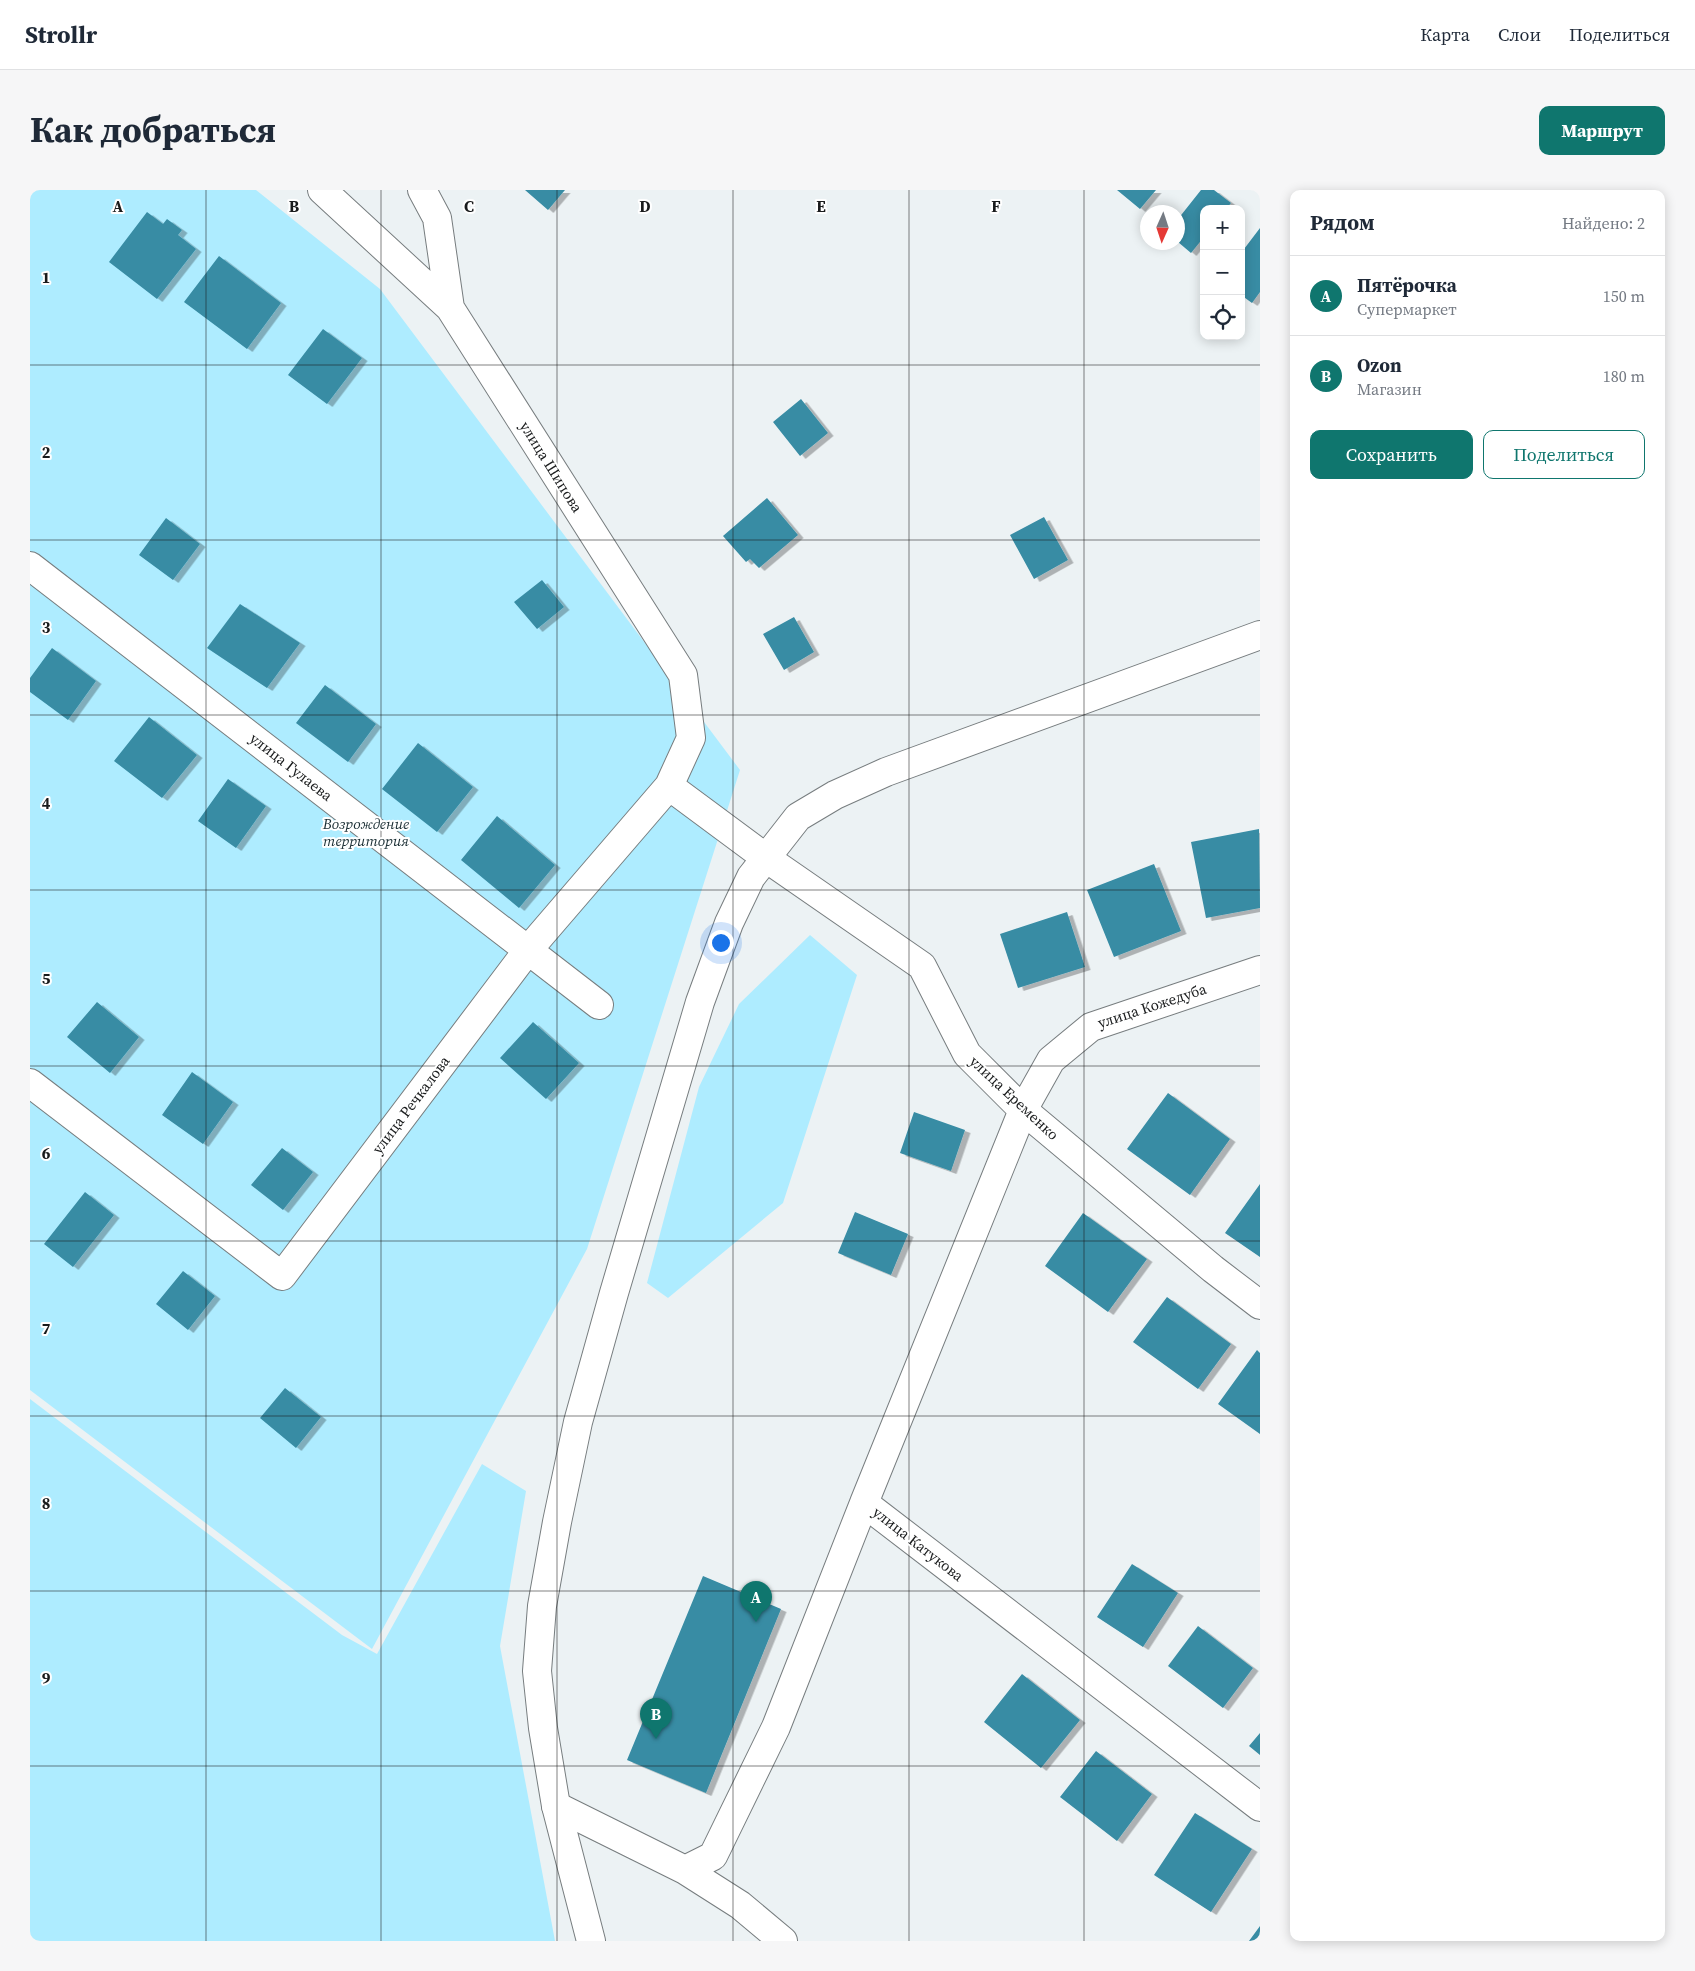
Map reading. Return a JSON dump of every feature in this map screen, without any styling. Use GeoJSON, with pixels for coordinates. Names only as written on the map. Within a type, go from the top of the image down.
{"type":"FeatureCollection","features":[{"type":"Feature","properties":{"kind":"street","name":"улица Шипова"},"geometry":{"type":"LineString","coordinates":[[322,190],[450,308],[683,675],[691,738],[669,786]]}},
{"type":"Feature","properties":{"kind":"street"},"geometry":{"type":"LineString","coordinates":[[422,190],[437,218],[450,308]]}},
{"type":"Feature","properties":{"kind":"street","name":"улица Гулаева"},"geometry":{"type":"LineString","coordinates":[[30,566],[599,1005]]}},
{"type":"Feature","properties":{"kind":"street"},"geometry":{"type":"LineString","coordinates":[[591,1941],[556,1806],[543,1728],[537,1671],[542,1606],[556,1522],[578,1422],[614,1293],[700,1002],[733,915],[751,877],[798,817],[834,795],[886,772],[1260,635]]}},
{"type":"Feature","properties":{"kind":"street"},"geometry":{"type":"LineString","coordinates":[[669,786],[766,858]]}},
{"type":"Feature","properties":{"kind":"street","name":"улица Речкалова"},"geometry":{"type":"LineString","coordinates":[[30,1083],[282,1276],[528,950],[669,786]]}},
{"type":"Feature","properties":{"kind":"street","name":"улица Еременко"},"geometry":{"type":"LineString","coordinates":[[766,858],[922,966],[967,1054],[1023,1110],[1212,1269],[1260,1305]]}},
{"type":"Feature","properties":{"kind":"street","name":"улица Кожедуба"},"geometry":{"type":"LineString","coordinates":[[1023,1110],[1051,1060],[1091,1027],[1260,970]]}},
{"type":"Feature","properties":{"kind":"street","name":"улица Катукова"},"geometry":{"type":"LineString","coordinates":[[1023,1110],[864,1503],[1260,1807]]}},
{"type":"Feature","properties":{"kind":"street"},"geometry":{"type":"LineString","coordinates":[[685,1870],[713,1856],[776,1727],[864,1503]]}},
{"type":"Feature","properties":{"kind":"street"},"geometry":{"type":"LineString","coordinates":[[556,1806],[685,1870],[740,1905],[783,1941]]}},
{"type":"Feature","properties":{"kind":"green space","name":"Возрождение территория"},"geometry":{"type":"Polygon","coordinates":[[[30,190],[256,190],[380,289],[740,770],[587,1249],[372,1649],[30,1390],[30,190]]]}},
{"type":"Feature","properties":{"kind":"green space"},"geometry":{"type":"Polygon","coordinates":[[[810,935],[857,975],[783,1203],[668,1298],[647,1283],[699,1087],[739,1004],[810,935]]]}},
{"type":"Feature","properties":{"kind":"green space"},"geometry":{"type":"Polygon","coordinates":[[[30,1399],[342,1635],[377,1654],[482,1464],[526,1491],[500,1646],[555,1941],[30,1941],[30,1399]]]}},
{"type":"Feature","properties":{"kind":"building"},"geometry":{"type":"Polygon","coordinates":[[[525,190],[565,190],[548,210],[525,190]]]}},
{"type":"Feature","properties":{"kind":"building"},"geometry":{"type":"Polygon","coordinates":[[[1117,190],[1156,190],[1143,205],[1140,205],[1140,209],[1117,190]]]}},
{"type":"Feature","properties":{"kind":"building"},"geometry":{"type":"Polygon","coordinates":[[[1201,190],[1214,190],[1231,203],[1229,205],[1200,205],[1200,242],[1191,253],[1185,248],[1185,210],[1201,190]]]}},
{"type":"Feature","properties":{"kind":"building"},"geometry":{"type":"Polygon","coordinates":[[[147,212],[163,224],[167,219],[182,230],[178,235],[196,249],[157,299],[109,262],[147,212]]]}},
{"type":"Feature","properties":{"kind":"building"},"geometry":{"type":"Polygon","coordinates":[[[1260,228],[1260,292],[1252,303],[1245,298],[1245,248],[1260,228]]]}},
{"type":"Feature","properties":{"kind":"building"},"geometry":{"type":"Polygon","coordinates":[[[219,256],[281,303],[247,349],[184,302],[219,256]]]}},
{"type":"Feature","properties":{"kind":"building"},"geometry":{"type":"Polygon","coordinates":[[[323,329],[362,358],[327,404],[288,375],[323,329]]]}},
{"type":"Feature","properties":{"kind":"building"},"geometry":{"type":"Polygon","coordinates":[[[801,399],[828,433],[800,456],[773,422],[801,399]]]}},
{"type":"Feature","properties":{"kind":"building"},"geometry":{"type":"Polygon","coordinates":[[[767,498],[798,535],[759,568],[750,559],[746,562],[723,536],[767,498]]]}},
{"type":"Feature","properties":{"kind":"building"},"geometry":{"type":"Polygon","coordinates":[[[1044,517],[1068,560],[1034,579],[1010,535],[1044,517]]]}},
{"type":"Feature","properties":{"kind":"building"},"geometry":{"type":"Polygon","coordinates":[[[166,518],[200,544],[173,580],[139,555],[166,518]]]}},
{"type":"Feature","properties":{"kind":"building"},"geometry":{"type":"Polygon","coordinates":[[[542,580],[564,607],[537,629],[514,602],[542,580]]]}},
{"type":"Feature","properties":{"kind":"building"},"geometry":{"type":"Polygon","coordinates":[[[240,604],[300,643],[267,688],[207,648],[240,604]]]}},
{"type":"Feature","properties":{"kind":"building"},"geometry":{"type":"Polygon","coordinates":[[[794,617],[814,652],[784,670],[763,634],[794,617]]]}},
{"type":"Feature","properties":{"kind":"building"},"geometry":{"type":"Polygon","coordinates":[[[52,648],[96,681],[68,720],[30,692],[30,678],[52,648]]]}},
{"type":"Feature","properties":{"kind":"building"},"geometry":{"type":"Polygon","coordinates":[[[325,685],[376,724],[348,762],[296,723],[325,685]]]}},
{"type":"Feature","properties":{"kind":"building"},"geometry":{"type":"Polygon","coordinates":[[[149,717],[197,755],[162,798],[114,761],[149,717]]]}},
{"type":"Feature","properties":{"kind":"building"},"geometry":{"type":"Polygon","coordinates":[[[418,743],[473,787],[437,832],[382,789],[418,743]]]}},
{"type":"Feature","properties":{"kind":"building"},"geometry":{"type":"Polygon","coordinates":[[[228,779],[266,806],[236,848],[198,821],[228,779]]]}},
{"type":"Feature","properties":{"kind":"building"},"geometry":{"type":"Polygon","coordinates":[[[497,816],[555,865],[519,908],[461,860],[497,816]]]}},
{"type":"Feature","properties":{"kind":"building"},"geometry":{"type":"Polygon","coordinates":[[[1259,829],[1260,908],[1206,918],[1191,842],[1259,829]]]}},
{"type":"Feature","properties":{"kind":"building"},"geometry":{"type":"Polygon","coordinates":[[[1154,864],[1181,931],[1114,957],[1087,890],[1154,864]]]}},
{"type":"Feature","properties":{"kind":"building"},"geometry":{"type":"Polygon","coordinates":[[[1067,912],[1085,967],[1018,988],[1000,934],[1067,912]]]}},
{"type":"Feature","properties":{"kind":"building"},"geometry":{"type":"Polygon","coordinates":[[[97,1002],[139,1037],[110,1073],[67,1037],[97,1002]]]}},
{"type":"Feature","properties":{"kind":"building"},"geometry":{"type":"Polygon","coordinates":[[[533,1022],[579,1063],[546,1099],[500,1058],[533,1022]]]}},
{"type":"Feature","properties":{"kind":"building"},"geometry":{"type":"Polygon","coordinates":[[[192,1072],[233,1102],[203,1144],[162,1115],[192,1072]]]}},
{"type":"Feature","properties":{"kind":"building"},"geometry":{"type":"Polygon","coordinates":[[[1168,1093],[1230,1139],[1190,1195],[1127,1149],[1168,1093]]]}},
{"type":"Feature","properties":{"kind":"building"},"geometry":{"type":"Polygon","coordinates":[[[914,1112],[965,1130],[951,1171],[900,1153],[914,1112]]]}},
{"type":"Feature","properties":{"kind":"building"},"geometry":{"type":"Polygon","coordinates":[[[282,1148],[313,1172],[283,1210],[251,1185],[282,1148]]]}},
{"type":"Feature","properties":{"kind":"building"},"geometry":{"type":"Polygon","coordinates":[[[1260,1184],[1260,1257],[1225,1233],[1260,1184]]]}},
{"type":"Feature","properties":{"kind":"building"},"geometry":{"type":"Polygon","coordinates":[[[85,1192],[114,1215],[73,1267],[44,1244],[85,1192]]]}},
{"type":"Feature","properties":{"kind":"building"},"geometry":{"type":"Polygon","coordinates":[[[855,1212],[908,1234],[891,1275],[838,1253],[855,1212]]]}},
{"type":"Feature","properties":{"kind":"building"},"geometry":{"type":"Polygon","coordinates":[[[1083,1213],[1147,1259],[1108,1312],[1045,1266],[1083,1213]]]}},
{"type":"Feature","properties":{"kind":"building"},"geometry":{"type":"Polygon","coordinates":[[[183,1271],[215,1296],[188,1330],[156,1304],[183,1271]]]}},
{"type":"Feature","properties":{"kind":"building"},"geometry":{"type":"Polygon","coordinates":[[[1167,1297],[1231,1344],[1198,1389],[1133,1342],[1167,1297]]]}},
{"type":"Feature","properties":{"kind":"building"},"geometry":{"type":"Polygon","coordinates":[[[1257,1350],[1260,1353],[1260,1434],[1218,1404],[1257,1350]]]}},
{"type":"Feature","properties":{"kind":"building"},"geometry":{"type":"Polygon","coordinates":[[[285,1388],[321,1417],[296,1448],[260,1418],[285,1388]]]}},
{"type":"Feature","properties":{"kind":"building"},"geometry":{"type":"Polygon","coordinates":[[[1132,1564],[1178,1593],[1143,1647],[1097,1617],[1132,1564]]]}},
{"type":"Feature","properties":{"kind":"building"},"geometry":{"type":"Polygon","coordinates":[[[703,1576],[781,1609],[706,1793],[627,1760],[703,1576]]]}},
{"type":"Feature","properties":{"kind":"building"},"geometry":{"type":"Polygon","coordinates":[[[1198,1626],[1253,1668],[1223,1708],[1168,1666],[1198,1626]]]}},
{"type":"Feature","properties":{"kind":"building"},"geometry":{"type":"Polygon","coordinates":[[[1022,1674],[1080,1720],[1041,1768],[984,1722],[1022,1674]]]}},
{"type":"Feature","properties":{"kind":"building"},"geometry":{"type":"Polygon","coordinates":[[[1260,1733],[1260,1755],[1249,1746],[1260,1733]]]}},
{"type":"Feature","properties":{"kind":"building"},"geometry":{"type":"Polygon","coordinates":[[[1096,1751],[1152,1794],[1117,1841],[1060,1797],[1096,1751]]]}},
{"type":"Feature","properties":{"kind":"building"},"geometry":{"type":"Polygon","coordinates":[[[1195,1813],[1252,1849],[1211,1912],[1154,1875],[1195,1813]]]}},
{"type":"Feature","properties":{"kind":"building"},"geometry":{"type":"Polygon","coordinates":[[[1260,1926],[1260,1941],[1249,1941],[1260,1926]]]}},
{"type":"Feature","properties":{"kind":"place","name":"Пятёрочка"},"geometry":{"type":"Point","coordinates":[756,1622]}},
{"type":"Feature","properties":{"kind":"place","name":"Ozon"},"geometry":{"type":"Point","coordinates":[656,1739]}}]}
